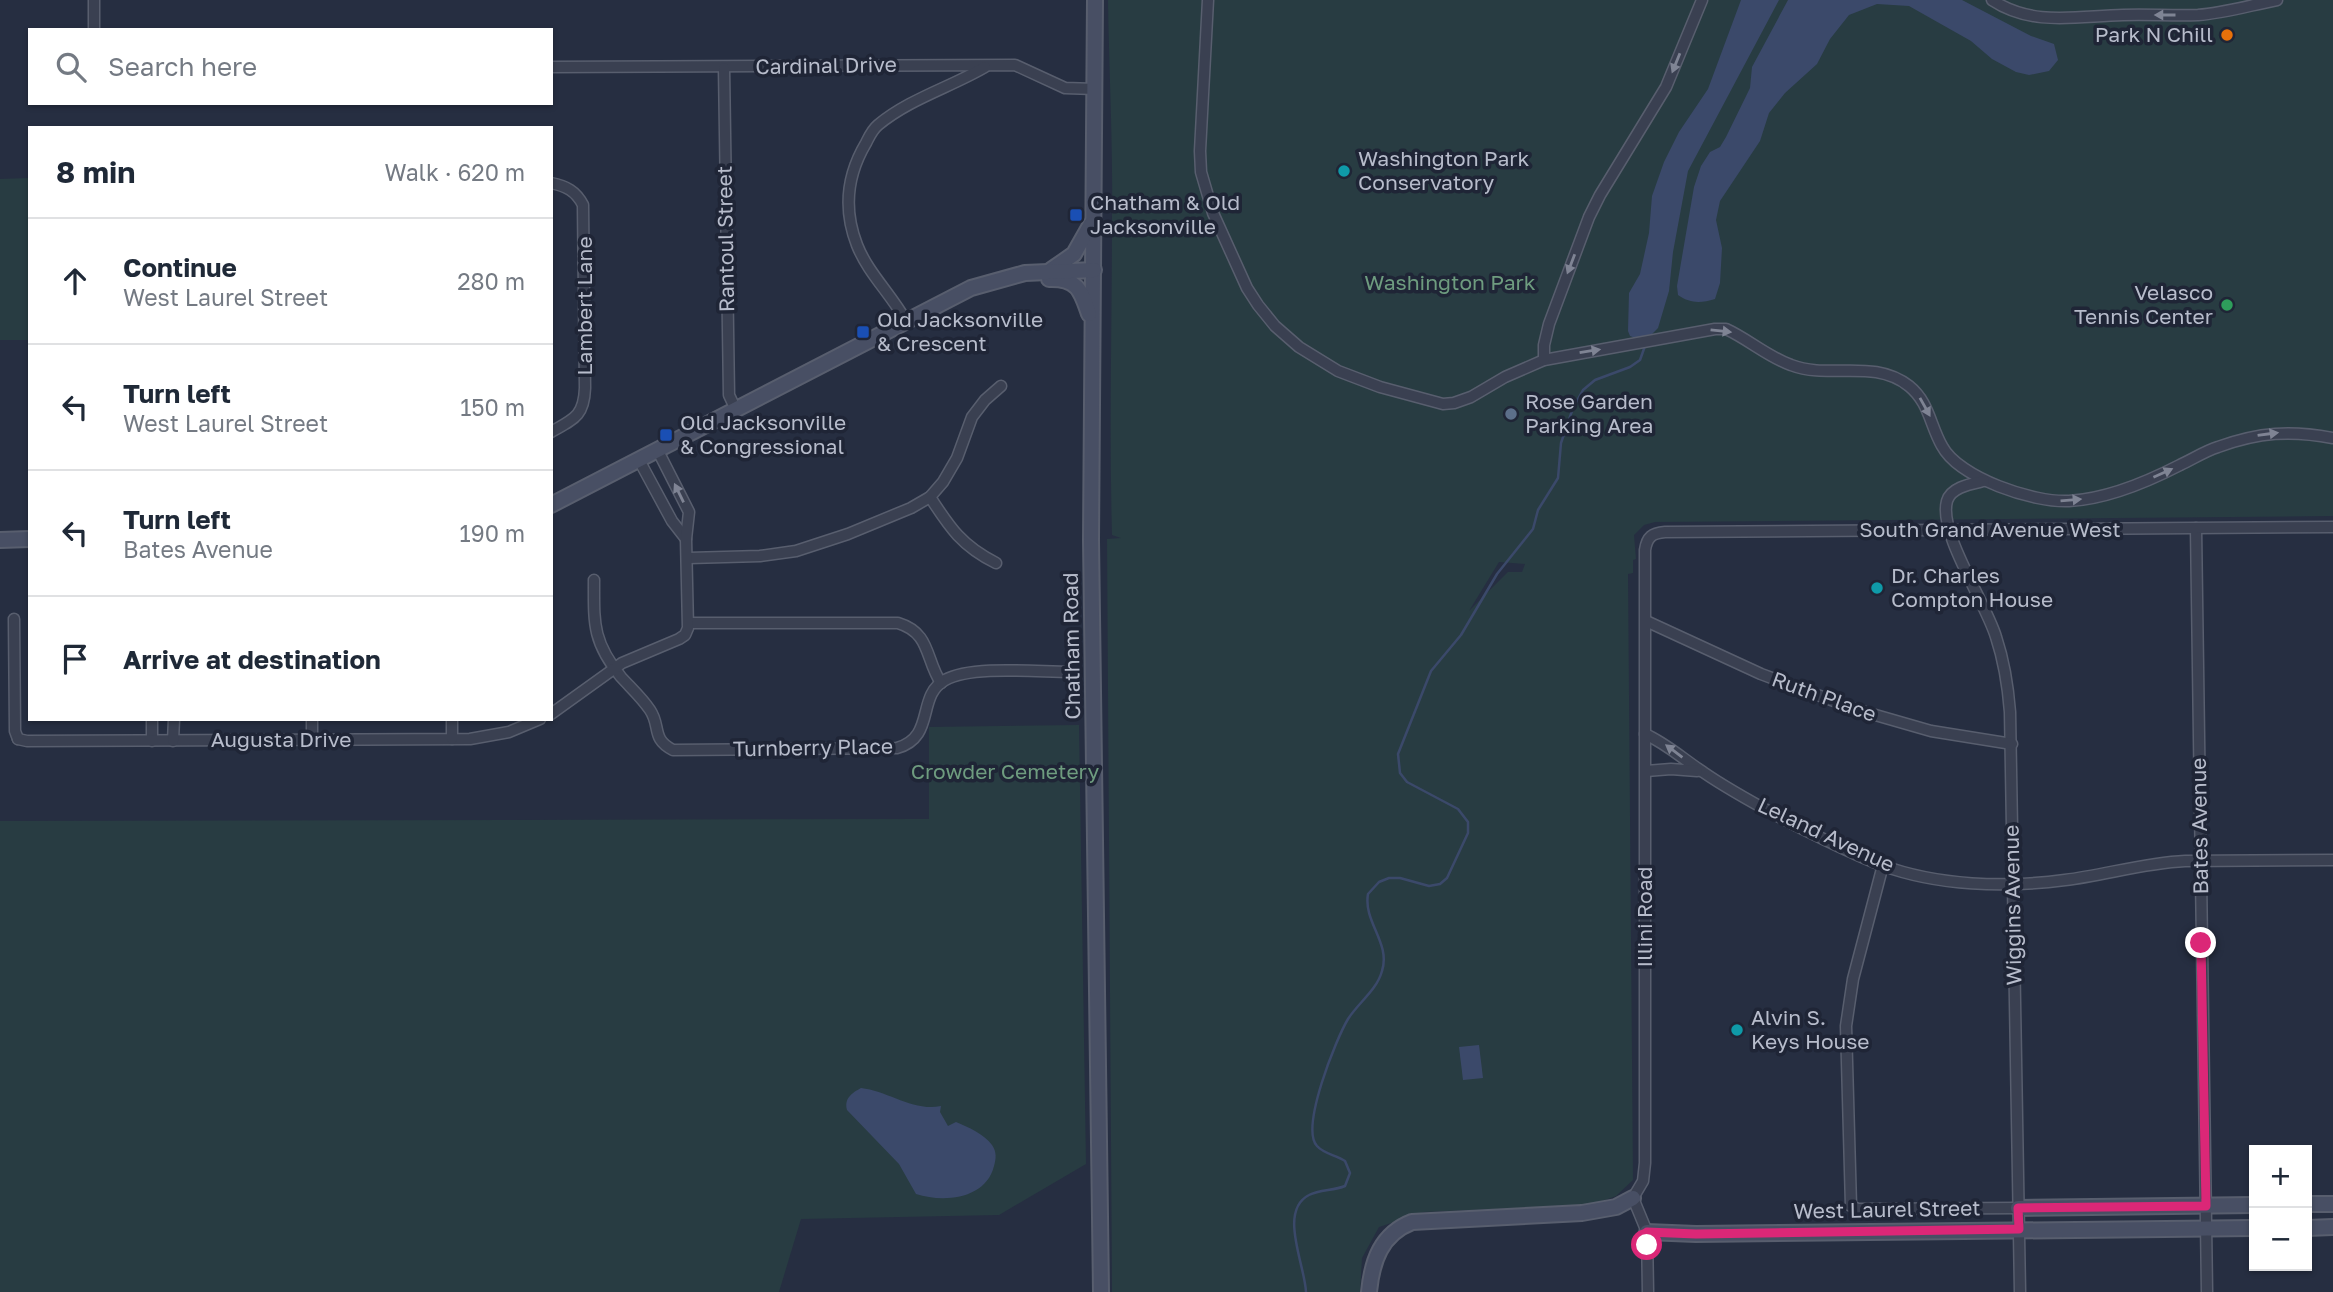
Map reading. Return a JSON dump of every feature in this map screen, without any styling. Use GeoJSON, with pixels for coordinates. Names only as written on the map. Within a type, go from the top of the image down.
{"type":"FeatureCollection","features":[{"type":"Feature","properties":{"kind":"street"},"geometry":{"type":"LineString","coordinates":[[94,0],[94,28]]}},
{"type":"Feature","properties":{"kind":"street","name":"Chatham Road"},"geometry":{"type":"LineString","coordinates":[[1096,0],[1091,540],[1101,1292]]}},
{"type":"Feature","properties":{"kind":"street"},"geometry":{"type":"LineString","coordinates":[[1208,0],[1199,151],[1206,193],[1250,293],[1270,321],[1299,347],[1338,371],[1389,390],[1443,404],[1454,403],[1544,360],[1726,329],[1791,365],[1810,369],[1865,369],[1895,377],[1909,386],[1925,404],[1942,447],[1964,470],[1983,481],[2042,499],[2072,501],[2129,487],[2216,447],[2242,439],[2284,432],[2333,438]]}},
{"type":"Feature","properties":{"kind":"street"},"geometry":{"type":"LineString","coordinates":[[1544,360],[1549,324],[1589,217],[1666,87],[1702,0]]}},
{"type":"Feature","properties":{"kind":"street"},"geometry":{"type":"LineString","coordinates":[[1992,0],[2023,14],[2054,20],[2120,15],[2196,15],[2232,4],[2277,0]]}},
{"type":"Feature","properties":{"kind":"street","name":"Cardinal Drive"},"geometry":{"type":"LineString","coordinates":[[553,67],[1015,65],[1065,88],[1095,89]]}},
{"type":"Feature","properties":{"kind":"street"},"geometry":{"type":"LineString","coordinates":[[906,321],[871,272],[857,244],[848,199],[849,179],[875,127],[897,111],[986,67]]}},
{"type":"Feature","properties":{"kind":"street","name":"Rantoul Street"},"geometry":{"type":"LineString","coordinates":[[724,68],[729,395],[736,410]]}},
{"type":"Feature","properties":{"kind":"street","name":"Lambert Lane"},"geometry":{"type":"LineString","coordinates":[[553,184],[576,193],[583,205],[585,388],[578,416],[553,431]]}},
{"type":"Feature","properties":{"kind":"street"},"geometry":{"type":"LineString","coordinates":[[1050,271],[1074,254],[1094,216]]}},
{"type":"Feature","properties":{"kind":"street"},"geometry":{"type":"LineString","coordinates":[[553,504],[971,288],[1012,275],[1094,270]]}},
{"type":"Feature","properties":{"kind":"street"},"geometry":{"type":"LineString","coordinates":[[993,281],[1006,284],[1044,279],[1070,281],[1078,287],[1084,298],[1093,325]]}},
{"type":"Feature","properties":{"kind":"street"},"geometry":{"type":"LineString","coordinates":[[689,558],[760,556],[796,551],[861,529],[911,508],[930,497],[951,470],[972,417],[985,400],[1001,386]]}},
{"type":"Feature","properties":{"kind":"street"},"geometry":{"type":"LineString","coordinates":[[553,713],[614,668],[685,635],[689,623],[689,512],[658,450]]}},
{"type":"Feature","properties":{"kind":"street"},"geometry":{"type":"LineString","coordinates":[[639,460],[672,521],[687,539]]}},
{"type":"Feature","properties":{"kind":"street"},"geometry":{"type":"LineString","coordinates":[[1948,531],[1947,500],[1954,491],[1983,481]]}},
{"type":"Feature","properties":{"kind":"street"},"geometry":{"type":"LineString","coordinates":[[930,497],[963,543],[996,563]]}},
{"type":"Feature","properties":{"kind":"street","name":"South Grand Avenue West"},"geometry":{"type":"LineString","coordinates":[[1648,537],[1665,532],[2333,527]]}},
{"type":"Feature","properties":{"kind":"street","name":"Bates Avenue"},"geometry":{"type":"LineString","coordinates":[[2196,528],[2207,1292]]}},
{"type":"Feature","properties":{"kind":"street","name":"Wiggins Avenue"},"geometry":{"type":"LineString","coordinates":[[1948,531],[1996,635],[2008,685],[2012,744],[2020,1292]]}},
{"type":"Feature","properties":{"kind":"street","name":"Illini Road"},"geometry":{"type":"LineString","coordinates":[[1633,1198],[1643,1181],[1645,1163],[1645,550],[1648,537]]}},
{"type":"Feature","properties":{"kind":"street"},"geometry":{"type":"LineString","coordinates":[[0,540],[28,539]]}},
{"type":"Feature","properties":{"kind":"street","name":"Turnberry Place"},"geometry":{"type":"LineString","coordinates":[[594,580],[594,627],[598,641],[614,668],[652,711],[659,738],[673,750],[897,748],[908,744],[917,736],[923,725],[930,696],[940,683]]}},
{"type":"Feature","properties":{"kind":"street","name":"Augusta Drive"},"geometry":{"type":"LineString","coordinates":[[14,619],[16,742],[452,739],[488,737],[535,721]]}},
{"type":"Feature","properties":{"kind":"street","name":"Ruth Place"},"geometry":{"type":"LineString","coordinates":[[1646,621],[1761,674],[1858,710],[1931,731],[2012,744]]}},
{"type":"Feature","properties":{"kind":"street"},"geometry":{"type":"LineString","coordinates":[[689,623],[898,623],[915,631],[922,639],[928,648],[932,669],[940,683],[971,672],[1070,672]]}},
{"type":"Feature","properties":{"kind":"street"},"geometry":{"type":"LineString","coordinates":[[152,721],[152,741]]}},
{"type":"Feature","properties":{"kind":"street"},"geometry":{"type":"LineString","coordinates":[[173,741],[174,721]]}},
{"type":"Feature","properties":{"kind":"street"},"geometry":{"type":"LineString","coordinates":[[312,721],[312,740]]}},
{"type":"Feature","properties":{"kind":"street"},"geometry":{"type":"LineString","coordinates":[[452,739],[453,721]]}},
{"type":"Feature","properties":{"kind":"street","name":"Leland Avenue"},"geometry":{"type":"LineString","coordinates":[[1645,734],[1661,741],[1701,771],[1804,829],[1883,865],[1947,881],[2013,884],[2065,880],[2162,862],[2333,860]]}},
{"type":"Feature","properties":{"kind":"street"},"geometry":{"type":"LineString","coordinates":[[1646,771],[1701,771]]}},
{"type":"Feature","properties":{"kind":"street","name":"West Laurel Street"},"geometry":{"type":"LineString","coordinates":[[1883,865],[1853,979],[1846,1026],[1851,1206],[1858,1209],[2249,1205]]}},
{"type":"Feature","properties":{"kind":"street"},"geometry":{"type":"LineString","coordinates":[[1369,1292],[1379,1250],[1393,1232],[1412,1222],[1582,1213],[1616,1207],[1633,1198],[1647,1232],[1648,1292]]}},
{"type":"Feature","properties":{"kind":"street"},"geometry":{"type":"LineString","coordinates":[[2312,1204],[2333,1204]]}},
{"type":"Feature","properties":{"kind":"street"},"geometry":{"type":"LineString","coordinates":[[2312,1228],[2333,1227]]}},
{"type":"Feature","properties":{"kind":"street","name":"West Laurel Street"},"geometry":{"type":"LineString","coordinates":[[1647,1232],[1696,1234],[2249,1228]]}},
{"type":"Feature","properties":{"kind":"green space","name":"Washington Park"},"geometry":{"type":"Polygon","coordinates":[[[1108,0],[2333,0],[2333,516],[1655,522],[1644,525],[1634,535],[1636,559],[1633,560],[1633,573],[1628,574],[1633,1180],[1616,1196],[1592,1205],[1424,1212],[1379,1227],[1362,1258],[1360,1292],[1112,1292],[1107,539],[1121,538],[1112,535],[1112,187],[1108,0]],[[1499,562],[1469,611],[1508,572],[1522,572],[1525,564],[1499,562]]]}},
{"type":"Feature","properties":{"kind":"green space"},"geometry":{"type":"Polygon","coordinates":[[[28,178],[28,340],[0,340],[0,179],[28,178]]]}},
{"type":"Feature","properties":{"kind":"green space","name":"Crowder Cemetery"},"geometry":{"type":"Polygon","coordinates":[[[1079,725],[1086,1164],[999,1215],[801,1219],[779,1292],[0,1292],[0,821],[929,819],[929,727],[1079,725]]]}},
{"type":"Feature","properties":{"kind":"water"},"geometry":{"type":"Polygon","coordinates":[[[1741,0],[1779,0],[1688,171],[1673,252],[1669,291],[1658,328],[1652,334],[1635,338],[1630,336],[1628,331],[1629,293],[1640,274],[1649,233],[1652,196],[1664,162],[1679,132],[1708,89],[1741,0]]]}},
{"type":"Feature","properties":{"kind":"water"},"geometry":{"type":"Polygon","coordinates":[[[1788,0],[1962,0],[2031,36],[2054,44],[2058,60],[2049,71],[2029,75],[2016,72],[1992,59],[1971,41],[1909,6],[1877,4],[1849,15],[1830,39],[1817,64],[1785,93],[1769,113],[1760,141],[1720,201],[1716,220],[1722,248],[1720,283],[1715,299],[1701,302],[1687,300],[1678,295],[1677,286],[1694,187],[1701,166],[1710,152],[1720,147],[1726,137],[1750,88],[1752,67],[1788,0]]]}},
{"type":"Feature","properties":{"kind":"water"},"geometry":{"type":"Polygon","coordinates":[[[1479,1045],[1483,1078],[1463,1080],[1459,1047],[1479,1045]]]}},
{"type":"Feature","properties":{"kind":"water"},"geometry":{"type":"Polygon","coordinates":[[[861,1088],[911,1104],[941,1106],[940,1112],[948,1126],[956,1122],[961,1124],[980,1134],[992,1145],[996,1158],[990,1177],[982,1186],[962,1196],[939,1198],[916,1194],[899,1164],[847,1110],[848,1099],[861,1088]]]}},
{"type":"Feature","properties":{"kind":"waterway"},"geometry":{"type":"LineString","coordinates":[[1306,1292],[1294,1226],[1295,1213],[1300,1203],[1309,1195],[1345,1186],[1350,1173],[1345,1161],[1317,1146],[1313,1136],[1316,1103],[1328,1063],[1343,1029],[1352,1013],[1380,978],[1384,961],[1369,914],[1368,894],[1379,882],[1389,878],[1400,878],[1429,886],[1440,884],[1447,878],[1468,833],[1468,822],[1458,809],[1407,782],[1400,773],[1398,754],[1431,671],[1461,635],[1497,574],[1533,529],[1538,510],[1558,478],[1561,443],[1573,408],[1583,390],[1595,380],[1630,367],[1640,360],[1645,346]]}},
{"type":"Feature","properties":{"kind":"place","name":"Park N Chill"},"geometry":{"type":"Point","coordinates":[2227,35]}},
{"type":"Feature","properties":{"kind":"place","name":"Washington Park Conservatory"},"geometry":{"type":"Point","coordinates":[1344,171]}},
{"type":"Feature","properties":{"kind":"place","name":"Chatham & Old Jacksonville"},"geometry":{"type":"Point","coordinates":[1076,215]}},
{"type":"Feature","properties":{"kind":"place","name":"Velasco Tennis Center"},"geometry":{"type":"Point","coordinates":[2227,305]}},
{"type":"Feature","properties":{"kind":"place","name":"Old Jacksonville & Crescent"},"geometry":{"type":"Point","coordinates":[863,332]}},
{"type":"Feature","properties":{"kind":"place","name":"Rose Garden Parking Area"},"geometry":{"type":"Point","coordinates":[1511,414]}},
{"type":"Feature","properties":{"kind":"place","name":"Old Jacksonville & Congressional"},"geometry":{"type":"Point","coordinates":[666,435]}},
{"type":"Feature","properties":{"kind":"place","name":"Dr. Charles Compton House"},"geometry":{"type":"Point","coordinates":[1877,588]}},
{"type":"Feature","properties":{"kind":"place","name":"Alvin S. Keys House"},"geometry":{"type":"Point","coordinates":[1737,1030]}},
{"type":"Feature","properties":{"kind":"route"},"geometry":{"type":"LineString","coordinates":[[1647,1245],[1647,1232],[1696,1234],[2019,1229],[2018,1208],[2206,1206],[2201,943]]}}]}
